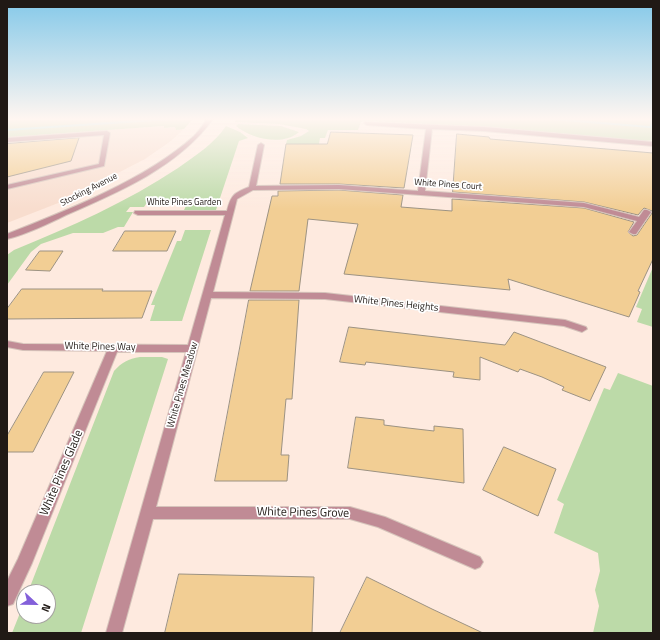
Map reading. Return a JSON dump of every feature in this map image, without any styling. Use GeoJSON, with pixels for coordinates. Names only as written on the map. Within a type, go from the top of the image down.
{"type":"FeatureCollection","features":[{"type":"Feature","properties":{"kind":"street"},"geometry":{"type":"LineString","coordinates":[[7,187],[102,166],[105,149]]}},
{"type":"Feature","properties":{"kind":"street","name":"Stocking Avenue"},"geometry":{"type":"LineString","coordinates":[[7,238],[70,212],[157,166],[181,149]]}},
{"type":"Feature","properties":{"kind":"street"},"geometry":{"type":"LineString","coordinates":[[252,188],[260,149]]}},
{"type":"Feature","properties":{"kind":"street"},"geometry":{"type":"LineString","coordinates":[[421,193],[426,149]]}},
{"type":"Feature","properties":{"kind":"street","name":"White Pines Court"},"geometry":{"type":"LineString","coordinates":[[252,188],[339,187],[584,205],[641,220]]}},
{"type":"Feature","properties":{"kind":"street","name":"White Pines Meadow"},"geometry":{"type":"LineString","coordinates":[[114,633],[234,198],[242,192],[252,188]]}},
{"type":"Feature","properties":{"kind":"street"},"geometry":{"type":"LineString","coordinates":[[633,232],[647,212]]}},
{"type":"Feature","properties":{"kind":"street","name":"White Pines Garden"},"geometry":{"type":"LineString","coordinates":[[138,213],[230,213]]}},
{"type":"Feature","properties":{"kind":"street","name":"White Pines Heights"},"geometry":{"type":"LineString","coordinates":[[208,295],[326,296],[564,323],[582,329]]}},
{"type":"Feature","properties":{"kind":"street","name":"White Pines Way"},"geometry":{"type":"LineString","coordinates":[[7,344],[24,347],[192,349]]}},
{"type":"Feature","properties":{"kind":"street","name":"White Pines Glade"},"geometry":{"type":"LineString","coordinates":[[7,598],[24,563],[114,347]]}},
{"type":"Feature","properties":{"kind":"street","name":"White Pines Grove"},"geometry":{"type":"LineString","coordinates":[[147,513],[350,513],[380,521],[475,562]]}},
{"type":"Feature","properties":{"kind":"shaded area"},"geometry":{"type":"Polygon","coordinates":[[[7,149],[160,149],[145,159],[66,200],[7,223],[7,149]]]}},
{"type":"Feature","properties":{"kind":"green space"},"geometry":{"type":"Polygon","coordinates":[[[204,149],[236,149],[216,210],[184,210],[187,204],[146,204],[144,207],[130,207],[126,212],[133,212],[124,227],[118,227],[103,233],[73,233],[41,244],[31,252],[7,285],[7,255],[14,250],[98,213],[139,192],[178,168],[204,149]]]}},
{"type":"Feature","properties":{"kind":"green space"},"geometry":{"type":"Polygon","coordinates":[[[185,230],[211,230],[182,321],[150,321],[155,305],[151,305],[177,241],[181,241],[185,230]]]}},
{"type":"Feature","properties":{"kind":"green space"},"geometry":{"type":"Polygon","coordinates":[[[653,267],[653,327],[637,322],[642,309],[636,307],[653,267]]]}},
{"type":"Feature","properties":{"kind":"green space"},"geometry":{"type":"Polygon","coordinates":[[[140,357],[162,357],[168,359],[81,633],[12,633],[16,623],[56,624],[56,584],[31,584],[114,371],[126,361],[140,357]]]}},
{"type":"Feature","properties":{"kind":"green space"},"geometry":{"type":"Polygon","coordinates":[[[618,373],[653,386],[653,633],[593,633],[599,606],[595,590],[600,571],[598,553],[554,533],[564,504],[557,500],[604,388],[610,390],[618,373]]]}},
{"type":"Feature","properties":{"kind":"building"},"geometry":{"type":"Polygon","coordinates":[[[7,149],[75,149],[71,161],[7,177],[7,149]]]}},
{"type":"Feature","properties":{"kind":"building"},"geometry":{"type":"Polygon","coordinates":[[[285,149],[411,149],[404,188],[339,184],[280,184],[285,149]]]}},
{"type":"Feature","properties":{"kind":"building"},"geometry":{"type":"Polygon","coordinates":[[[456,149],[605,149],[653,153],[653,259],[638,291],[640,292],[629,317],[508,279],[510,290],[344,274],[358,224],[308,219],[299,291],[250,291],[272,196],[278,196],[278,191],[339,190],[403,195],[401,207],[452,211],[452,199],[584,208],[634,222],[628,232],[633,236],[637,235],[652,213],[652,211],[644,208],[638,215],[584,202],[453,192],[456,149]]]}},
{"type":"Feature","properties":{"kind":"building"},"geometry":{"type":"Polygon","coordinates":[[[125,231],[176,231],[167,251],[113,251],[125,231]]]}},
{"type":"Feature","properties":{"kind":"building"},"geometry":{"type":"Polygon","coordinates":[[[40,251],[63,251],[50,271],[26,270],[40,251]]]}},
{"type":"Feature","properties":{"kind":"building"},"geometry":{"type":"Polygon","coordinates":[[[22,289],[103,289],[102,291],[152,291],[142,318],[7,319],[7,309],[22,289]]]}},
{"type":"Feature","properties":{"kind":"building"},"geometry":{"type":"Polygon","coordinates":[[[249,300],[299,300],[292,399],[286,399],[281,455],[289,455],[287,481],[215,481],[249,300]]]}},
{"type":"Feature","properties":{"kind":"building"},"geometry":{"type":"Polygon","coordinates":[[[349,327],[505,345],[514,332],[606,367],[590,401],[562,390],[564,387],[542,377],[520,369],[518,372],[480,357],[480,380],[453,377],[454,372],[366,362],[365,365],[340,362],[349,327]]]}},
{"type":"Feature","properties":{"kind":"building"},"geometry":{"type":"Polygon","coordinates":[[[44,372],[74,372],[33,452],[7,452],[7,436],[44,372]]]}},
{"type":"Feature","properties":{"kind":"building"},"geometry":{"type":"Polygon","coordinates":[[[356,417],[384,420],[384,425],[434,431],[434,426],[463,429],[464,483],[348,468],[356,417]]]}},
{"type":"Feature","properties":{"kind":"building"},"geometry":{"type":"Polygon","coordinates":[[[504,447],[556,469],[538,516],[483,490],[504,447]]]}},
{"type":"Feature","properties":{"kind":"building"},"geometry":{"type":"Polygon","coordinates":[[[179,574],[314,577],[312,633],[165,633],[179,574]]]}},
{"type":"Feature","properties":{"kind":"building"},"geometry":{"type":"Polygon","coordinates":[[[367,577],[432,609],[483,633],[340,633],[367,577]]]}}]}
